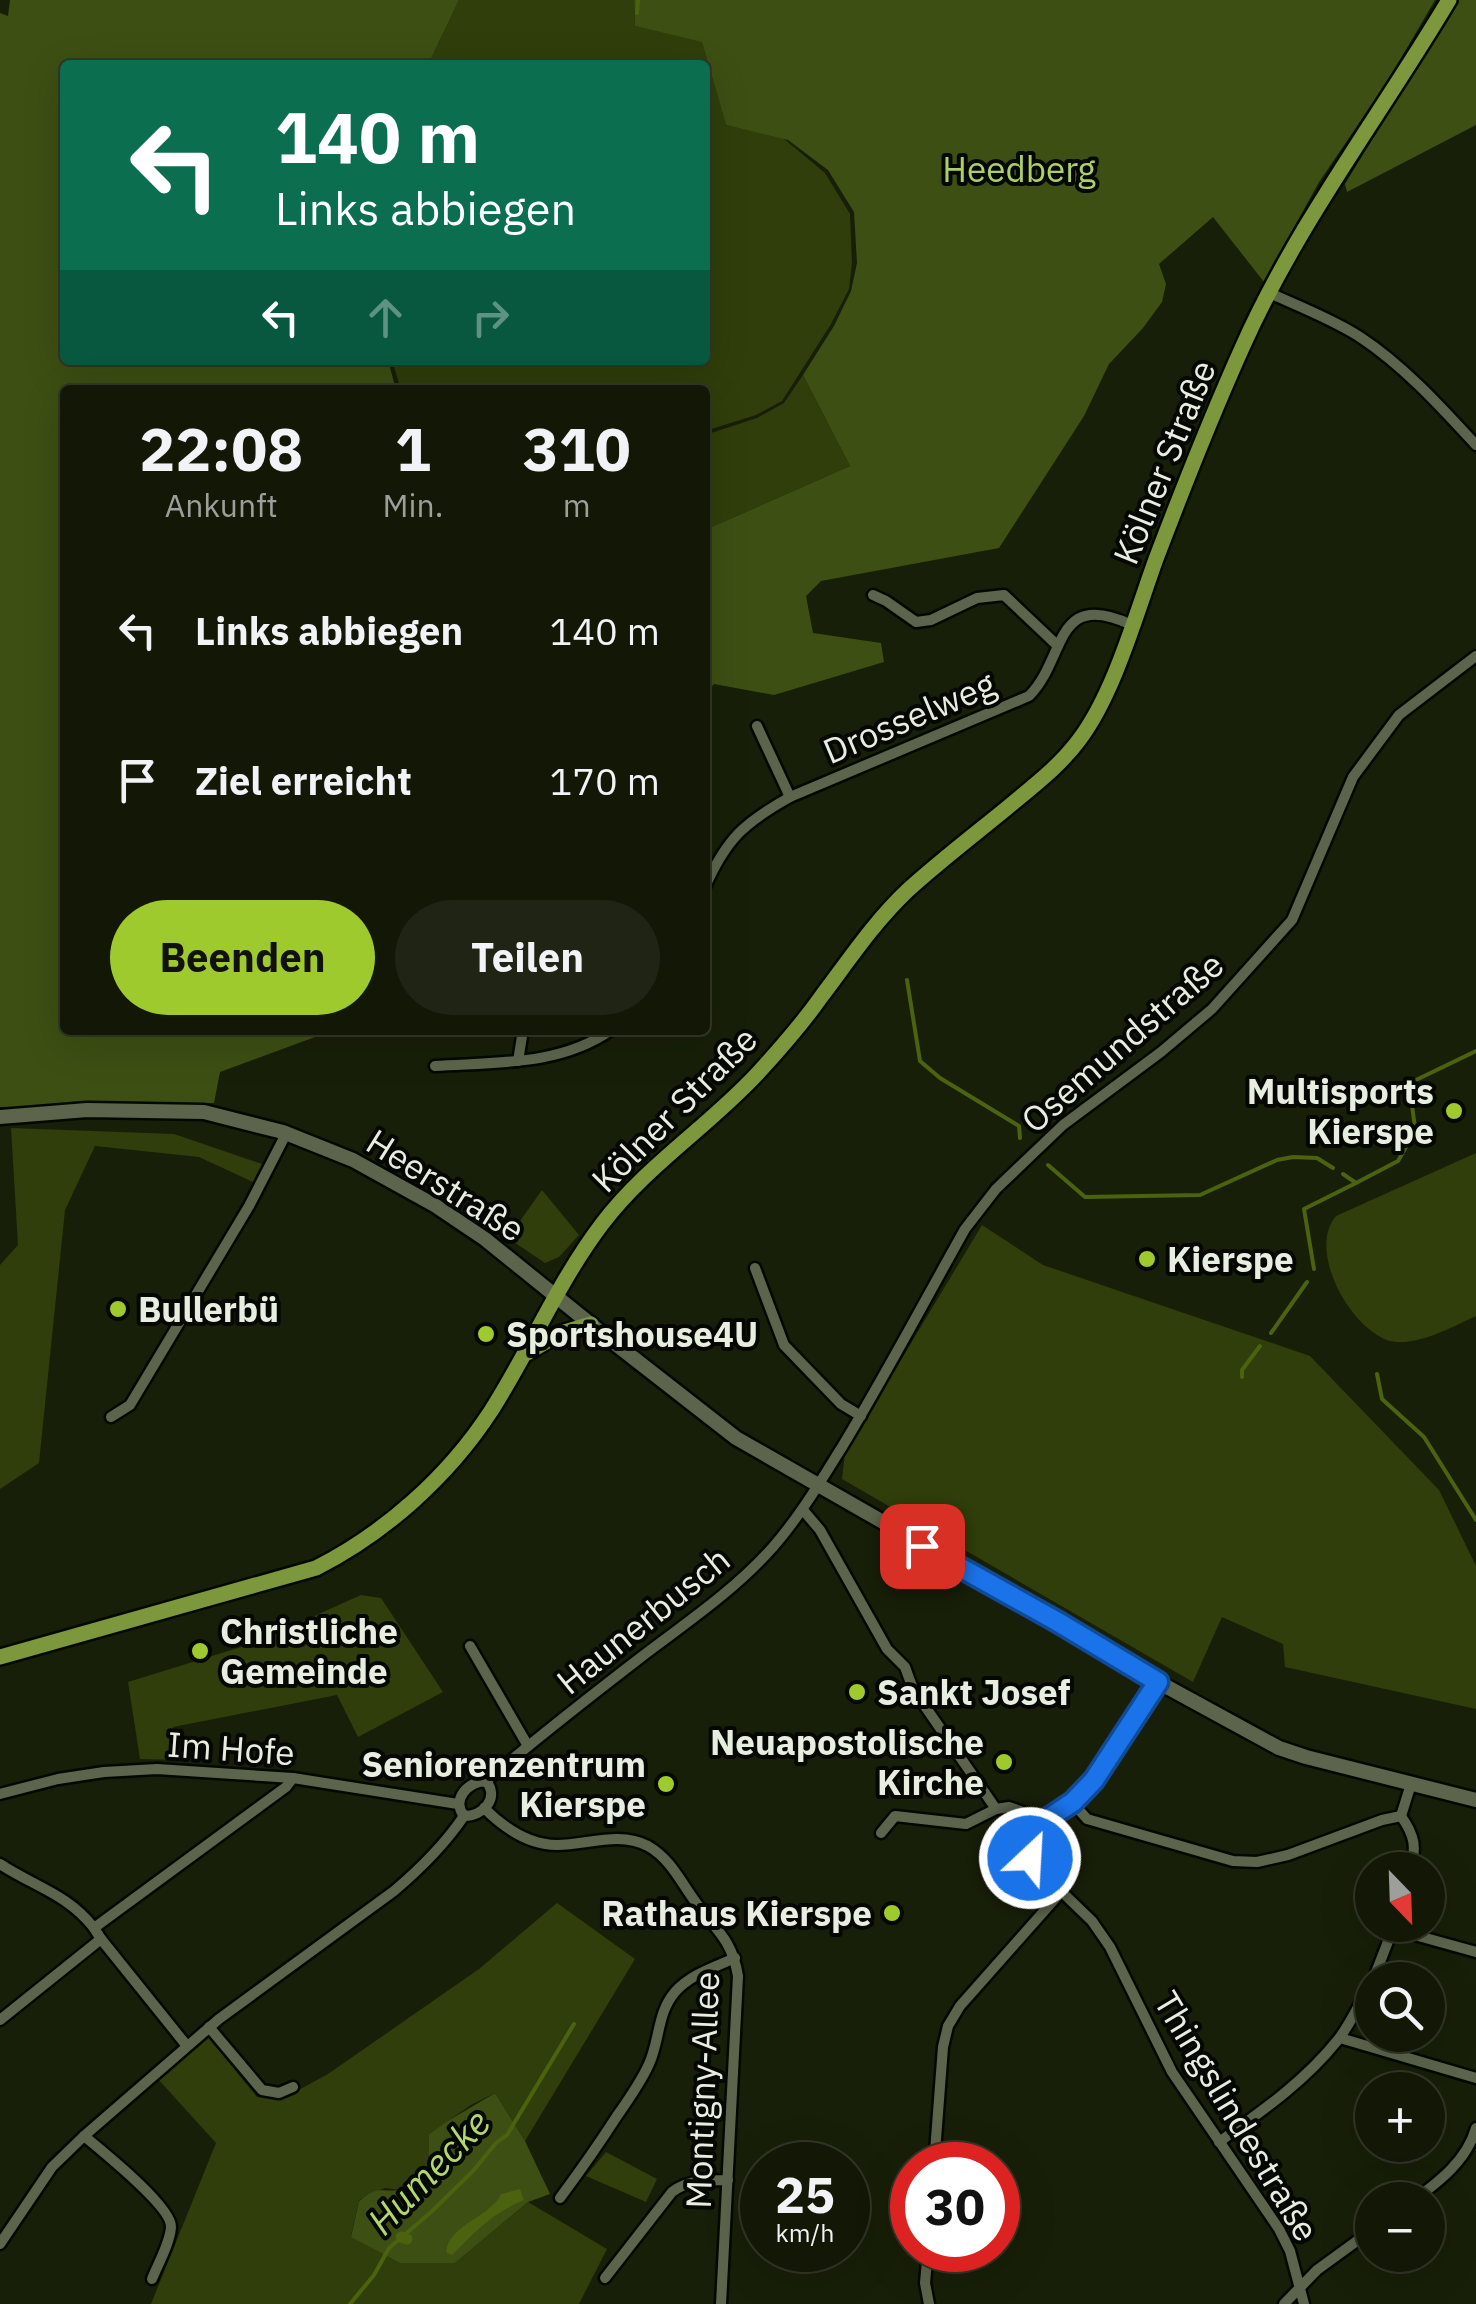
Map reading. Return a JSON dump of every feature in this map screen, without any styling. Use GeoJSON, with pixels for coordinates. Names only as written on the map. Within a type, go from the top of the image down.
{"type":"FeatureCollection","features":[{"type":"Feature","properties":{"kind":"main road","name":"Kölner Straße"},"geometry":{"type":"LineString","coordinates":[[0,1657],[316,1568],[337,1558],[395,1516],[448,1467],[488,1415],[602,1224],[625,1196],[760,1071],[885,914],[936,865],[1058,764],[1081,738],[1106,694],[1202,440],[1268,292],[1314,212],[1449,0]]}},
{"type":"Feature","properties":{"kind":"main road","name":"Heerstraße"},"geometry":{"type":"LineString","coordinates":[[0,1117],[86,1110],[204,1112],[286,1134],[352,1160],[436,1206],[485,1239],[736,1438],[1158,1682],[1279,1748],[1476,1800]]}},
{"type":"Feature","properties":{"kind":"main road"},"geometry":{"type":"LineString","coordinates":[[524,1354],[561,1333],[591,1324]]}},
{"type":"Feature","properties":{"kind":"street"},"geometry":{"type":"LineString","coordinates":[[1268,292],[1370,344],[1475,443]]}},
{"type":"Feature","properties":{"kind":"street"},"geometry":{"type":"LineString","coordinates":[[873,596],[916,622],[931,620],[978,598],[1004,595],[1058,646]]}},
{"type":"Feature","properties":{"kind":"street","name":"Drosselweg"},"geometry":{"type":"LineString","coordinates":[[710,876],[720,855],[756,816],[790,797],[1030,696],[1071,624],[1087,615],[1104,614],[1132,625]]}},
{"type":"Feature","properties":{"kind":"street","name":"Osemundstraße"},"geometry":{"type":"LineString","coordinates":[[818,1486],[965,1229],[996,1189],[1063,1125],[1161,1052],[1228,994],[1292,920],[1353,777],[1389,726],[1476,656]]}},
{"type":"Feature","properties":{"kind":"street"},"geometry":{"type":"LineString","coordinates":[[757,726],[790,797]]}},
{"type":"Feature","properties":{"kind":"street"},"geometry":{"type":"LineString","coordinates":[[710,852],[720,855]]}},
{"type":"Feature","properties":{"kind":"street"},"geometry":{"type":"LineString","coordinates":[[518,1061],[522,1035]]}},
{"type":"Feature","properties":{"kind":"street"},"geometry":{"type":"LineString","coordinates":[[435,1066],[540,1059],[573,1050],[602,1035]]}},
{"type":"Feature","properties":{"kind":"street"},"geometry":{"type":"LineString","coordinates":[[111,1416],[130,1405],[249,1206],[286,1134]]}},
{"type":"Feature","properties":{"kind":"street"},"geometry":{"type":"LineString","coordinates":[[754,1268],[784,1345],[841,1404],[860,1416]]}},
{"type":"Feature","properties":{"kind":"street","name":"Haunerbusch"},"geometry":{"type":"LineString","coordinates":[[486,1781],[739,1581],[804,1510],[818,1486]]}},
{"type":"Feature","properties":{"kind":"street"},"geometry":{"type":"LineString","coordinates":[[804,1510],[820,1530],[887,1649],[905,1666],[913,1689],[996,1809]]}},
{"type":"Feature","properties":{"kind":"street"},"geometry":{"type":"LineString","coordinates":[[470,1646],[528,1746]]}},
{"type":"Feature","properties":{"kind":"street"},"geometry":{"type":"LineString","coordinates":[[881,1833],[895,1816],[966,1824],[1008,1806],[1026,1812],[1037,1825],[1073,1802],[1094,1780],[1158,1682]]}},
{"type":"Feature","properties":{"kind":"street","name":"Im Hofe"},"geometry":{"type":"LineString","coordinates":[[0,1794],[58,1779],[157,1769],[293,1778],[458,1804]]}},
{"type":"Feature","properties":{"kind":"street"},"geometry":{"type":"LineString","coordinates":[[0,2020],[98,1934],[293,1778]]}},
{"type":"Feature","properties":{"kind":"street"},"geometry":{"type":"LineString","coordinates":[[477,1781],[486,1781],[492,1794],[484,1808],[464,1816],[459,1810],[460,1796],[477,1781]]}},
{"type":"Feature","properties":{"kind":"street"},"geometry":{"type":"LineString","coordinates":[[1411,1784],[1402,1816],[1416,1844],[1414,1852]]}},
{"type":"Feature","properties":{"kind":"street"},"geometry":{"type":"LineString","coordinates":[[1073,1802],[1087,1818],[1233,1861],[1257,1862],[1288,1854],[1402,1816]]}},
{"type":"Feature","properties":{"kind":"street","name":"Montigny-Allee"},"geometry":{"type":"LineString","coordinates":[[484,1808],[514,1833],[539,1843],[632,1840],[646,1846],[665,1858],[728,1942],[738,1976],[721,2304]]}},
{"type":"Feature","properties":{"kind":"street"},"geometry":{"type":"LineString","coordinates":[[0,2244],[52,2167],[84,2136],[208,2028],[394,1891],[417,1871],[464,1816]]}},
{"type":"Feature","properties":{"kind":"street","name":"Thingslindestraße"},"geometry":{"type":"LineString","coordinates":[[1037,1825],[1028,1836],[1030,1858],[1092,1921],[1110,1947],[1172,2072],[1279,2229],[1290,2251],[1304,2304]]}},
{"type":"Feature","properties":{"kind":"street"},"geometry":{"type":"LineString","coordinates":[[0,1864],[60,1897],[88,1920],[188,2046]]}},
{"type":"Feature","properties":{"kind":"street"},"geometry":{"type":"LineString","coordinates":[[936,2142],[948,2026],[960,2006],[1061,1892]]}},
{"type":"Feature","properties":{"kind":"street"},"geometry":{"type":"LineString","coordinates":[[1443,1942],[1476,1952]]}},
{"type":"Feature","properties":{"kind":"street"},"geometry":{"type":"LineString","coordinates":[[560,2198],[638,2085],[651,2060],[658,2026],[670,1998],[704,1971],[735,1958]]}},
{"type":"Feature","properties":{"kind":"street"},"geometry":{"type":"LineString","coordinates":[[1220,2142],[1288,2092],[1340,2038],[1355,2012]]}},
{"type":"Feature","properties":{"kind":"street"},"geometry":{"type":"LineString","coordinates":[[208,2028],[262,2090],[279,2093],[293,2087]]}},
{"type":"Feature","properties":{"kind":"street"},"geometry":{"type":"LineString","coordinates":[[1340,2038],[1476,2078]]}},
{"type":"Feature","properties":{"kind":"street"},"geometry":{"type":"LineString","coordinates":[[1436,2182],[1463,2157],[1476,2128]]}},
{"type":"Feature","properties":{"kind":"street"},"geometry":{"type":"LineString","coordinates":[[84,2136],[148,2192],[170,2218],[172,2229],[152,2279]]}},
{"type":"Feature","properties":{"kind":"street"},"geometry":{"type":"LineString","coordinates":[[606,2278],[672,2192],[692,2181],[728,2180]]}},
{"type":"Feature","properties":{"kind":"street"},"geometry":{"type":"LineString","coordinates":[[1284,2304],[1318,2270],[1355,2243]]}},
{"type":"Feature","properties":{"kind":"street"},"geometry":{"type":"LineString","coordinates":[[927,2272],[929,2304]]}},
{"type":"Feature","properties":{"kind":"shaded area"},"geometry":{"type":"Polygon","coordinates":[[[459,0],[634,0],[635,26],[702,41],[707,60],[430,60],[459,0]]]}},
{"type":"Feature","properties":{"kind":"shaded area"},"geometry":{"type":"Polygon","coordinates":[[[710,69],[726,125],[783,138],[825,173],[850,214],[849,289],[782,401],[756,415],[710,429],[710,385],[400,385],[394,365],[710,365],[710,69]]]}},
{"type":"Feature","properties":{"kind":"shaded area"},"geometry":{"type":"Polygon","coordinates":[[[803,375],[850,466],[710,528],[710,433],[757,418],[784,403],[803,375]]]}},
{"type":"Feature","properties":{"kind":"shaded area"},"geometry":{"type":"Polygon","coordinates":[[[11,1128],[174,1134],[262,1164],[253,1182],[199,1157],[95,1146],[65,1210],[39,1463],[0,1489],[0,1265],[18,1245],[11,1128]]]}},
{"type":"Feature","properties":{"kind":"shaded area"},"geometry":{"type":"Polygon","coordinates":[[[1476,1153],[1476,1316],[1420,1339],[1387,1340],[1359,1320],[1336,1285],[1326,1248],[1328,1231],[1336,1216],[1476,1153]]]}},
{"type":"Feature","properties":{"kind":"shaded area"},"geometry":{"type":"Polygon","coordinates":[[[542,1190],[579,1235],[559,1257],[545,1263],[508,1238],[542,1190]]]}},
{"type":"Feature","properties":{"kind":"shaded area"},"geometry":{"type":"Polygon","coordinates":[[[982,1225],[1043,1265],[1310,1356],[1439,1490],[1476,1566],[1476,1709],[1285,1667],[1283,1644],[1222,1617],[1193,1682],[842,1479],[845,1453],[982,1225]]]}},
{"type":"Feature","properties":{"kind":"shaded area"},"geometry":{"type":"Polygon","coordinates":[[[361,1595],[381,1598],[443,1692],[358,1737],[337,1695],[173,1727],[180,1760],[140,1759],[128,1682],[254,1643],[361,1595]]]}},
{"type":"Feature","properties":{"kind":"shaded area"},"geometry":{"type":"Polygon","coordinates":[[[557,1903],[635,1959],[525,2141],[495,2093],[471,2105],[429,2134],[429,2167],[418,2185],[400,2190],[385,2188],[359,2200],[351,2236],[400,2263],[455,2263],[528,2202],[607,2249],[579,2304],[151,2304],[216,2143],[158,2079],[207,2036],[257,2097],[282,2099],[328,2074],[479,1969],[557,1903]]]}},
{"type":"Feature","properties":{"kind":"shaded area"},"geometry":{"type":"Polygon","coordinates":[[[606,2152],[657,2179],[646,2202],[586,2176],[606,2152]]]}},
{"type":"Feature","properties":{"kind":"shaded area"},"geometry":{"type":"Polygon","coordinates":[[[520,2189],[524,2200],[493,2217],[452,2255],[446,2252],[462,2227],[488,2209],[501,2194],[520,2189]]]}},
{"type":"Feature","properties":{"kind":"green space"},"geometry":{"type":"Polygon","coordinates":[[[10,0],[459,0],[430,60],[60,60],[60,365],[389,365],[395,385],[60,385],[60,1035],[320,1035],[220,1072],[214,1103],[0,1107],[0,13],[8,16],[10,0]]]}},
{"type":"Feature","properties":{"kind":"green space","name":"Heedberg"},"geometry":{"type":"Polygon","coordinates":[[[634,0],[1435,0],[1387,82],[1319,182],[1264,282],[1213,217],[1159,264],[1166,284],[1162,302],[1109,364],[1084,416],[999,548],[821,581],[806,596],[813,633],[881,643],[884,662],[774,695],[714,684],[710,688],[710,528],[850,466],[803,375],[851,291],[857,263],[854,212],[828,170],[788,140],[726,125],[702,42],[635,26],[634,0]]]}},
{"type":"Feature","properties":{"kind":"green space"},"geometry":{"type":"Polygon","coordinates":[[[1457,0],[1476,0],[1476,125],[1347,192],[1345,184],[1457,0]]]}},
{"type":"Feature","properties":{"kind":"green space"},"geometry":{"type":"Polygon","coordinates":[[[495,2093],[525,2141],[550,2194],[528,2202],[455,2263],[400,2263],[351,2237],[359,2201],[375,2191],[418,2185],[429,2167],[429,2134],[495,2093]]]}},
{"type":"Feature","properties":{"kind":"waterway"},"geometry":{"type":"LineString","coordinates":[[637,13],[638,0]]}},
{"type":"Feature","properties":{"kind":"waterway"},"geometry":{"type":"LineString","coordinates":[[907,980],[920,1061],[940,1078],[1019,1126],[1020,1138]]}},
{"type":"Feature","properties":{"kind":"waterway"},"geometry":{"type":"LineString","coordinates":[[1415,1128],[1410,1090],[1416,1080],[1476,1051]]}},
{"type":"Feature","properties":{"kind":"waterway"},"geometry":{"type":"LineString","coordinates":[[1343,1174],[1356,1183],[1398,1161],[1406,1147]]}},
{"type":"Feature","properties":{"kind":"waterway"},"geometry":{"type":"LineString","coordinates":[[1048,1165],[1085,1197],[1200,1195],[1277,1160],[1293,1157],[1317,1158],[1333,1168]]}},
{"type":"Feature","properties":{"kind":"waterway"},"geometry":{"type":"LineString","coordinates":[[1314,1269],[1304,1209],[1356,1183]]}},
{"type":"Feature","properties":{"kind":"waterway"},"geometry":{"type":"LineString","coordinates":[[1271,1333],[1307,1282]]}},
{"type":"Feature","properties":{"kind":"waterway"},"geometry":{"type":"LineString","coordinates":[[1242,1377],[1242,1370],[1260,1346]]}},
{"type":"Feature","properties":{"kind":"waterway"},"geometry":{"type":"LineString","coordinates":[[1377,1374],[1382,1399],[1424,1437],[1476,1520]]}},
{"type":"Feature","properties":{"kind":"waterway","name":"Humecke"},"geometry":{"type":"LineString","coordinates":[[350,2304],[374,2275],[389,2248],[430,2213],[507,2135],[574,2024]]}},
{"type":"Feature","properties":{"kind":"waterway","name":"Humecke"},"geometry":{"type":"LineString","coordinates":[[401,2237],[407,2239]]}},
{"type":"Feature","properties":{"kind":"place","name":"Multisports Kierspe"},"geometry":{"type":"Point","coordinates":[1454,1111]}},
{"type":"Feature","properties":{"kind":"place","name":"Kierspe"},"geometry":{"type":"Point","coordinates":[1147,1259]}},
{"type":"Feature","properties":{"kind":"place","name":"Bullerbü"},"geometry":{"type":"Point","coordinates":[118,1309]}},
{"type":"Feature","properties":{"kind":"place","name":"Sportshouse4U"},"geometry":{"type":"Point","coordinates":[486,1334]}},
{"type":"Feature","properties":{"kind":"place","name":"Christliche Gemeinde"},"geometry":{"type":"Point","coordinates":[200,1651]}},
{"type":"Feature","properties":{"kind":"place","name":"Sankt Josef"},"geometry":{"type":"Point","coordinates":[857,1692]}},
{"type":"Feature","properties":{"kind":"place","name":"Neuapostolische Kirche"},"geometry":{"type":"Point","coordinates":[1004,1762]}},
{"type":"Feature","properties":{"kind":"place","name":"Seniorenzentrum Kierspe"},"geometry":{"type":"Point","coordinates":[666,1784]}},
{"type":"Feature","properties":{"kind":"place","name":"Rathaus Kierspe"},"geometry":{"type":"Point","coordinates":[892,1913]}},
{"type":"Feature","properties":{"kind":"route"},"geometry":{"type":"LineString","coordinates":[[922,1546],[1158,1682],[1094,1780],[1073,1802],[1031,1830],[1027,1848],[1030,1858]]}}]}
